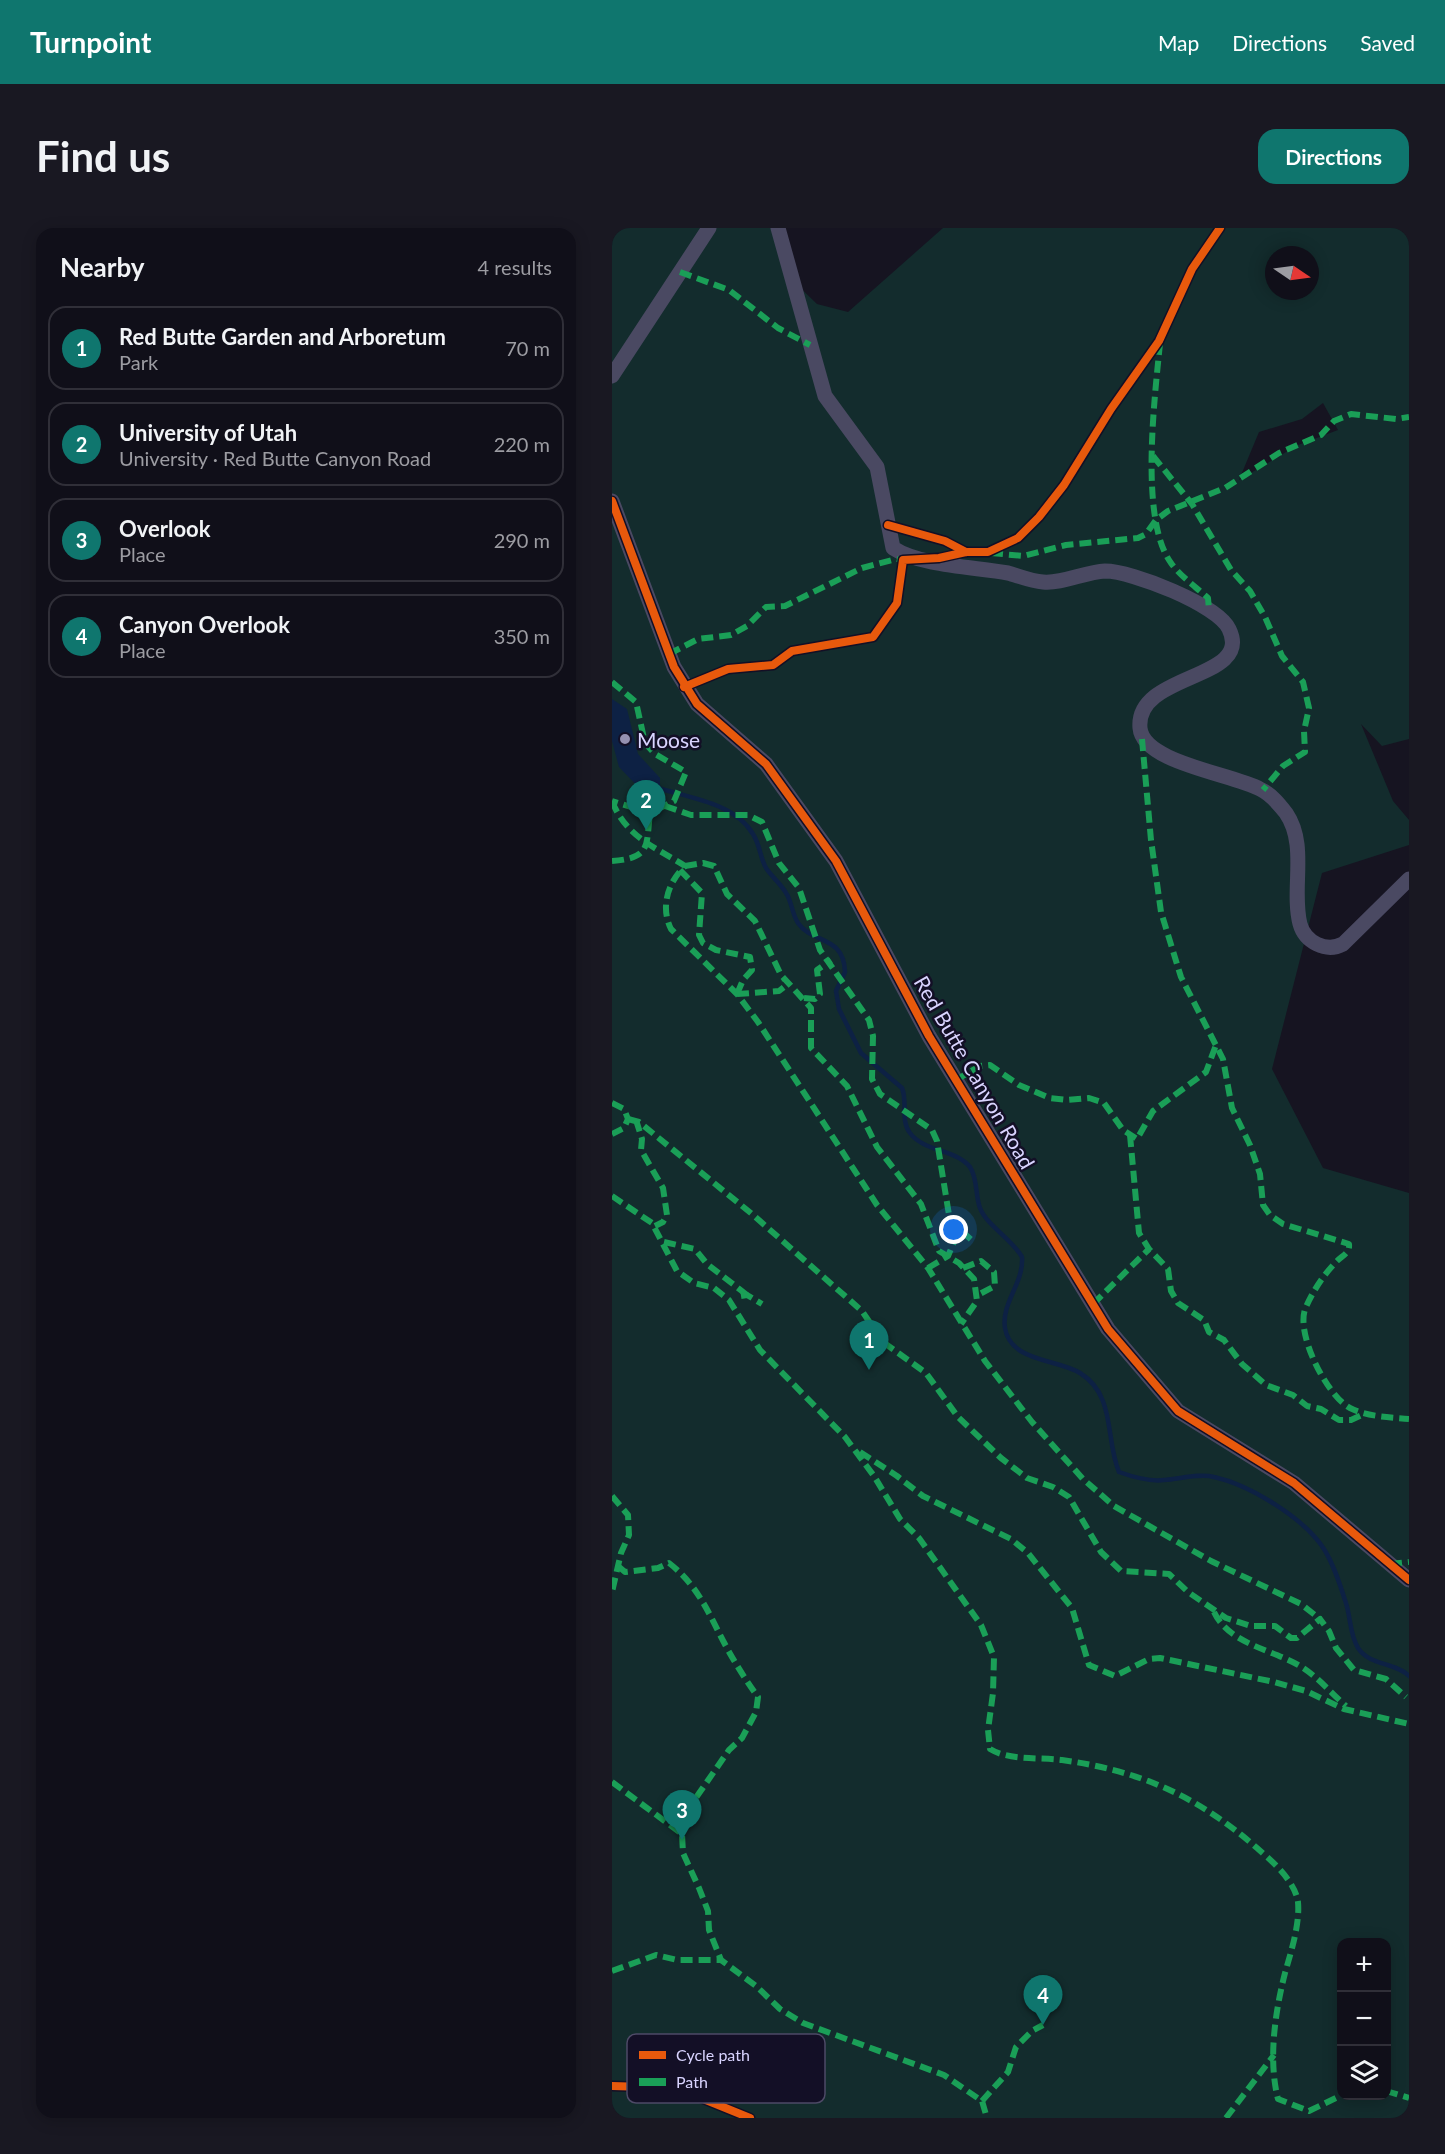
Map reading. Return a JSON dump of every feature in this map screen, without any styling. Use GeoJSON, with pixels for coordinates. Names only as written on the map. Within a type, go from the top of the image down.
{"type":"FeatureCollection","features":[{"type":"Feature","properties":{"kind":"street"},"geometry":{"type":"LineString","coordinates":[[612,376],[709,228]]}},
{"type":"Feature","properties":{"kind":"street"},"geometry":{"type":"LineString","coordinates":[[778,228],[825,396],[877,467],[893,548],[920,558],[1043,582],[1105,571],[1121,573],[1144,580],[1218,615],[1230,630],[1232,646],[1228,654],[1219,665],[1151,698],[1140,719],[1142,739],[1149,747],[1176,760],[1258,787],[1280,805],[1290,822],[1296,844],[1301,927],[1316,945],[1332,948],[1343,944],[1409,879]]}},
{"type":"Feature","properties":{"kind":"street","name":"Red Butte Canyon Road"},"geometry":{"type":"LineString","coordinates":[[612,501],[684,687],[697,704],[766,764],[836,861],[929,1036],[1108,1329],[1178,1411],[1294,1483],[1409,1580]]}},
{"type":"Feature","properties":{"kind":"green space"},"geometry":{"type":"Polygon","coordinates":[[[612,228],[785,228],[786,274],[817,304],[848,312],[943,228],[1409,228],[1409,739],[1382,746],[1361,724],[1393,801],[1409,820],[1409,845],[1322,873],[1272,1069],[1323,1168],[1409,1193],[1409,2118],[612,2118],[612,228]],[[1323,403],[1302,419],[1259,432],[1239,480],[1298,445],[1338,430],[1323,403]]]}},
{"type":"Feature","properties":{"kind":"water"},"geometry":{"type":"Polygon","coordinates":[[[612,699],[627,709],[638,754],[660,778],[660,788],[643,792],[619,767],[612,741],[612,699]]]}},
{"type":"Feature","properties":{"kind":"waterway"},"geometry":{"type":"LineString","coordinates":[[655,784],[661,789],[699,799],[724,809],[745,824],[755,838],[766,868],[788,897],[798,923],[804,930],[833,946],[839,952],[845,972],[836,991],[839,1009],[861,1053],[902,1088],[905,1122],[910,1133],[923,1144],[957,1157],[970,1167],[978,1203],[983,1214],[1022,1257],[1020,1276],[1006,1310],[1005,1328],[1009,1339],[1025,1353],[1071,1368],[1091,1382],[1104,1405],[1119,1472],[1153,1480],[1196,1476],[1214,1477],[1244,1487],[1275,1504],[1315,1537],[1328,1555],[1345,1600],[1358,1648],[1369,1658],[1397,1668],[1409,1676]]}},
{"type":"Feature","properties":{"kind":"marked path"},"geometry":{"type":"LineString","coordinates":[[680,272],[729,290],[778,328],[810,345]]}},
{"type":"Feature","properties":{"kind":"marked path"},"geometry":{"type":"LineString","coordinates":[[1160,343],[1152,456],[1155,518],[1161,543],[1171,563],[1183,577],[1208,598],[1209,610]]}},
{"type":"Feature","properties":{"kind":"marked path"},"geometry":{"type":"LineString","coordinates":[[991,553],[1023,556],[1066,545],[1138,538],[1146,534],[1156,520],[1168,511],[1225,488],[1279,453],[1321,435],[1334,421],[1351,414],[1396,419],[1409,417]]}},
{"type":"Feature","properties":{"kind":"marked path"},"geometry":{"type":"LineString","coordinates":[[1153,456],[1192,504],[1231,570],[1250,591],[1265,617],[1282,656],[1303,682],[1309,708],[1304,731],[1305,752],[1283,766],[1263,790]]}},
{"type":"Feature","properties":{"kind":"marked path"},"geometry":{"type":"LineString","coordinates":[[669,654],[698,639],[731,635],[747,626],[766,607],[785,606],[862,568],[896,559],[903,560]]}},
{"type":"Feature","properties":{"kind":"marked path"},"geometry":{"type":"LineString","coordinates":[[612,682],[636,702],[645,743],[655,754],[686,772],[674,801],[650,813],[612,801]]}},
{"type":"Feature","properties":{"kind":"marked path"},"geometry":{"type":"LineString","coordinates":[[1142,739],[1151,840],[1161,912],[1181,977],[1223,1059],[1232,1108],[1250,1145],[1260,1174],[1263,1205],[1270,1215],[1283,1224],[1349,1244],[1347,1252],[1323,1277],[1306,1307],[1305,1332],[1309,1347],[1332,1391],[1350,1408],[1371,1415],[1409,1419]]}},
{"type":"Feature","properties":{"kind":"marked path"},"geometry":{"type":"LineString","coordinates":[[612,801],[625,824],[633,832],[652,847],[685,866],[674,880],[667,895],[666,912],[671,929],[737,994],[758,1022],[877,1205],[928,1268],[985,1361],[1032,1422],[1083,1479],[1114,1506],[1211,1561],[1301,1604],[1320,1619]]}},
{"type":"Feature","properties":{"kind":"marked path"},"geometry":{"type":"LineString","coordinates":[[665,806],[691,815],[748,815],[762,822],[779,863],[799,888],[820,950],[869,1020],[873,1036],[872,1079],[880,1094],[932,1130],[937,1141],[950,1221],[974,1242]]}},
{"type":"Feature","properties":{"kind":"marked path"},"geometry":{"type":"LineString","coordinates":[[612,861],[634,857],[644,849],[647,842],[650,813]]}},
{"type":"Feature","properties":{"kind":"marked path"},"geometry":{"type":"LineString","coordinates":[[685,866],[703,863],[714,866],[727,894],[755,921],[781,975],[811,1008],[811,1048],[847,1086],[877,1147],[921,1204],[939,1251],[959,1263],[974,1279],[977,1301],[961,1324]]}},
{"type":"Feature","properties":{"kind":"marked path"},"geometry":{"type":"LineString","coordinates":[[680,870],[702,893],[699,935],[703,943],[716,950],[750,957],[752,970],[743,980],[737,994]]}},
{"type":"Feature","properties":{"kind":"marked path"},"geometry":{"type":"LineString","coordinates":[[804,998],[815,999],[820,994],[817,970],[831,960]]}},
{"type":"Feature","properties":{"kind":"marked path"},"geometry":{"type":"LineString","coordinates":[[737,994],[779,991],[784,987],[785,979]]}},
{"type":"Feature","properties":{"kind":"marked path"},"geometry":{"type":"LineString","coordinates":[[956,1080],[980,1066],[990,1065],[1019,1085],[1050,1098],[1067,1100],[1089,1098],[1104,1103],[1123,1130],[1137,1139],[1153,1111],[1206,1072],[1216,1045]]}},
{"type":"Feature","properties":{"kind":"marked path"},"geometry":{"type":"LineString","coordinates":[[612,1103],[624,1109],[628,1119],[624,1128],[612,1134]]}},
{"type":"Feature","properties":{"kind":"marked path"},"geometry":{"type":"LineString","coordinates":[[628,1119],[639,1122],[752,1214],[862,1311],[883,1342],[926,1373],[958,1417],[1001,1458],[1027,1478],[1053,1487],[1069,1497],[1101,1552],[1121,1571],[1169,1574],[1188,1592],[1226,1618],[1251,1626],[1275,1626],[1291,1638],[1297,1638],[1320,1619],[1329,1631],[1336,1648],[1354,1670],[1386,1679],[1406,1697]]}},
{"type":"Feature","properties":{"kind":"marked path"},"geometry":{"type":"LineString","coordinates":[[636,1120],[642,1139],[641,1150],[663,1188],[667,1215],[663,1222],[655,1226]]}},
{"type":"Feature","properties":{"kind":"marked path"},"geometry":{"type":"LineString","coordinates":[[1130,1135],[1139,1233],[1149,1249],[1168,1269],[1171,1291],[1178,1303],[1204,1320],[1209,1332],[1224,1340],[1242,1364],[1266,1385],[1293,1395],[1307,1406],[1321,1409],[1339,1420],[1351,1420],[1364,1414]]}},
{"type":"Feature","properties":{"kind":"marked path"},"geometry":{"type":"LineString","coordinates":[[612,1196],[652,1223],[677,1271],[694,1283],[714,1288],[729,1300],[760,1350],[845,1437],[874,1476],[900,1519],[919,1538],[981,1625],[994,1657],[993,1693],[988,1730],[990,1749],[1016,1757],[1062,1760],[1091,1765],[1143,1779],[1167,1789],[1190,1800],[1235,1830],[1263,1853],[1288,1879],[1296,1894],[1298,1919],[1278,2004],[1274,2036],[1273,2068],[1278,2099],[1309,2111],[1337,2097]]}},
{"type":"Feature","properties":{"kind":"marked path"},"geometry":{"type":"LineString","coordinates":[[928,1268],[948,1256],[957,1235],[966,1226]]}},
{"type":"Feature","properties":{"kind":"marked path"},"geometry":{"type":"LineString","coordinates":[[664,1242],[695,1249],[707,1264],[747,1295]]}},
{"type":"Feature","properties":{"kind":"marked path"},"geometry":{"type":"LineString","coordinates":[[1093,1304],[1149,1249]]}},
{"type":"Feature","properties":{"kind":"marked path"},"geometry":{"type":"LineString","coordinates":[[963,1268],[981,1261],[994,1272],[995,1286],[976,1296]]}},
{"type":"Feature","properties":{"kind":"marked path"},"geometry":{"type":"LineString","coordinates":[[741,1296],[747,1295],[762,1304]]}},
{"type":"Feature","properties":{"kind":"marked path"},"geometry":{"type":"LineString","coordinates":[[860,1452],[923,1496],[1011,1539],[1028,1553],[1072,1608],[1089,1665],[1115,1676],[1149,1659],[1160,1658],[1274,1682],[1306,1691],[1344,1709],[1409,1724]]}},
{"type":"Feature","properties":{"kind":"marked path"},"geometry":{"type":"LineString","coordinates":[[612,1496],[628,1515],[629,1535],[621,1553],[612,1592]]}},
{"type":"Feature","properties":{"kind":"marked path"},"geometry":{"type":"LineString","coordinates":[[1390,1564],[1409,1562]]}},
{"type":"Feature","properties":{"kind":"marked path"},"geometry":{"type":"LineString","coordinates":[[618,1566],[625,1572],[658,1568],[669,1563],[680,1572],[697,1592],[731,1656],[758,1697],[756,1712],[742,1738],[729,1750],[693,1802],[682,1834],[683,1853],[708,1911],[709,1930],[721,1960],[756,1986],[780,2009],[803,2023],[944,2075],[982,2101],[987,2118]]}},
{"type":"Feature","properties":{"kind":"marked path"},"geometry":{"type":"LineString","coordinates":[[1214,1612],[1230,1632],[1252,1645],[1300,1666],[1346,1706]]}},
{"type":"Feature","properties":{"kind":"marked path"},"geometry":{"type":"LineString","coordinates":[[612,1782],[682,1834]]}},
{"type":"Feature","properties":{"kind":"marked path"},"geometry":{"type":"LineString","coordinates":[[612,1971],[656,1955],[677,1960],[721,1960]]}},
{"type":"Feature","properties":{"kind":"marked path"},"geometry":{"type":"LineString","coordinates":[[982,2101],[1008,2072],[1016,2047],[1032,2031],[1043,2025]]}},
{"type":"Feature","properties":{"kind":"marked path"},"geometry":{"type":"LineString","coordinates":[[1226,2118],[1274,2055]]}},
{"type":"Feature","properties":{"kind":"marked path"},"geometry":{"type":"LineString","coordinates":[[1391,2093],[1409,2098]]}},
{"type":"Feature","properties":{"kind":"cycle path"},"geometry":{"type":"LineString","coordinates":[[684,687],[728,669],[773,665],[792,651],[873,637],[897,603],[903,560],[939,558],[966,552],[988,552],[1018,538],[1039,517],[1064,485],[1111,409],[1159,341],[1192,269],[1220,228]]}},
{"type":"Feature","properties":{"kind":"cycle path"},"geometry":{"type":"LineString","coordinates":[[612,501],[674,667],[697,704],[766,764],[836,861],[929,1036],[1108,1329],[1178,1411],[1294,1483],[1409,1580]]}},
{"type":"Feature","properties":{"kind":"cycle path"},"geometry":{"type":"LineString","coordinates":[[888,525],[945,541],[966,552]]}},
{"type":"Feature","properties":{"kind":"cycle path"},"geometry":{"type":"LineString","coordinates":[[612,2086],[627,2086]]}},
{"type":"Feature","properties":{"kind":"cycle path"},"geometry":{"type":"LineString","coordinates":[[713,2103],[750,2118]]}},
{"type":"Feature","properties":{"kind":"place","name":"Moose"},"geometry":{"type":"Point","coordinates":[625,739]}},
{"type":"Feature","properties":{"kind":"place","name":"University of Utah"},"geometry":{"type":"Point","coordinates":[646,830]}},
{"type":"Feature","properties":{"kind":"place","name":"Red Butte Garden and Arboretum"},"geometry":{"type":"Point","coordinates":[869,1370]}},
{"type":"Feature","properties":{"kind":"place","name":"Overlook"},"geometry":{"type":"Point","coordinates":[682,1840]}},
{"type":"Feature","properties":{"kind":"place","name":"Canyon Overlook"},"geometry":{"type":"Point","coordinates":[1043,2025]}}]}
